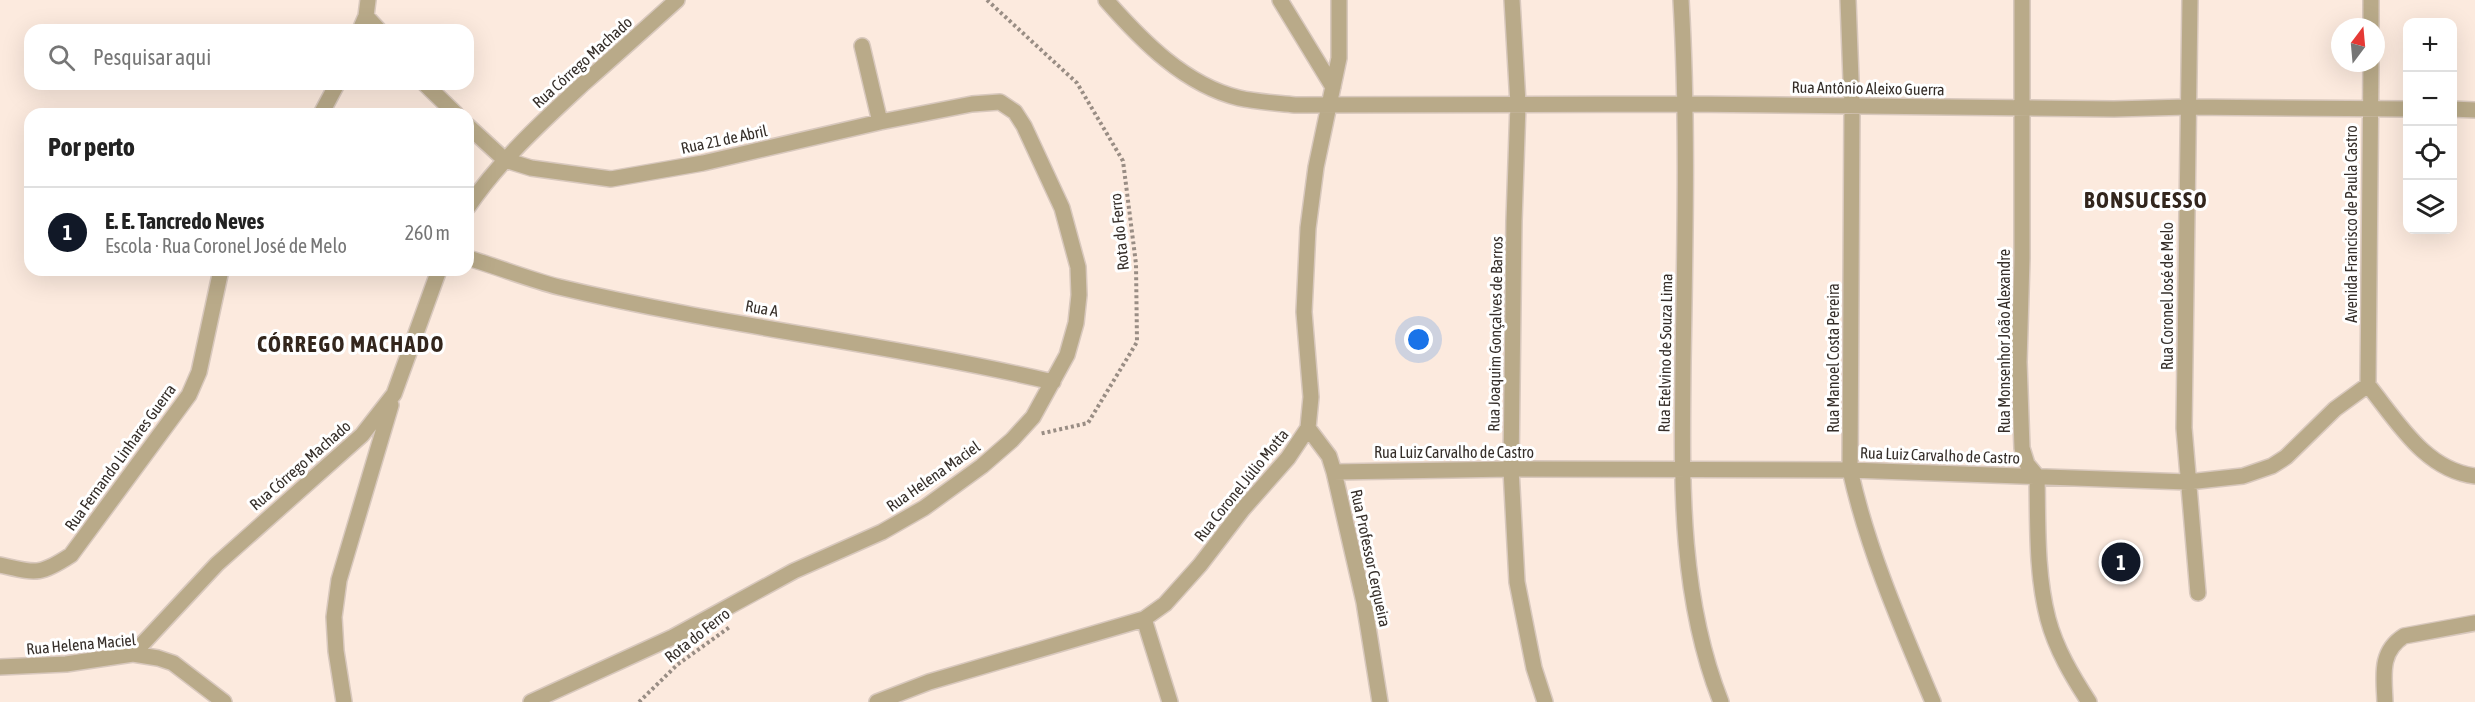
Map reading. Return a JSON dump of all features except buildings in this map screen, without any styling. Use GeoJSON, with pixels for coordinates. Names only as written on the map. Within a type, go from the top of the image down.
{"type":"FeatureCollection","features":[{"type":"Feature","properties":{"kind":"street","name":"Rua Córrego Machado"},"geometry":{"type":"LineString","coordinates":[[474,198],[483,184],[549,115],[677,0]]}},
{"type":"Feature","properties":{"kind":"street","name":"Rua Antônio Aleixo Guerra"},"geometry":{"type":"LineString","coordinates":[[1106,0],[1131,29],[1181,72],[1218,91],[1240,98],[1295,105],[1685,104],[2114,109],[2187,107],[2403,109]]}},
{"type":"Feature","properties":{"kind":"street"},"geometry":{"type":"LineString","coordinates":[[1280,0],[1333,87]]}},
{"type":"Feature","properties":{"kind":"street","name":"Rua Coronel Júlio Motta"},"geometry":{"type":"LineString","coordinates":[[877,702],[928,682],[1144,619],[1165,604],[1200,565],[1288,458],[1308,428],[1311,397],[1304,312],[1308,228],[1316,167],[1339,58],[1339,0]]}},
{"type":"Feature","properties":{"kind":"street","name":"Rua Joaquim Gonçalves de Barros"},"geometry":{"type":"LineString","coordinates":[[1512,0],[1518,104],[1514,221],[1512,469],[1517,582],[1534,668],[1545,702]]}},
{"type":"Feature","properties":{"kind":"street","name":"Rua Etelvino de Souza Lima"},"geometry":{"type":"LineString","coordinates":[[1681,0],[1685,104],[1682,470],[1684,543],[1696,624],[1707,669],[1721,702]]}},
{"type":"Feature","properties":{"kind":"street","name":"Rua Manoel Costa Pereira"},"geometry":{"type":"LineString","coordinates":[[1848,0],[1852,106],[1850,470],[1859,511],[1880,576],[1933,702]]}},
{"type":"Feature","properties":{"kind":"street","name":"Rua Monsenhor João Alexandre"},"geometry":{"type":"LineString","coordinates":[[2022,0],[2022,258],[2019,362],[2022,448],[2027,464],[2037,476],[2040,581],[2048,621],[2069,672],[2089,702]]}},
{"type":"Feature","properties":{"kind":"street","name":"Rua Coronel José de Melo"},"geometry":{"type":"LineString","coordinates":[[2190,0],[2184,428],[2198,593]]}},
{"type":"Feature","properties":{"kind":"street"},"geometry":{"type":"LineString","coordinates":[[2371,0],[2371,18]]}},
{"type":"Feature","properties":{"kind":"street"},"geometry":{"type":"LineString","coordinates":[[862,46],[880,122]]}},
{"type":"Feature","properties":{"kind":"street","name":"Avenida Francisco de Paula Castro"},"geometry":{"type":"LineString","coordinates":[[2368,385],[2371,72]]}},
{"type":"Feature","properties":{"kind":"street"},"geometry":{"type":"LineString","coordinates":[[324,108],[334,90]]}},
{"type":"Feature","properties":{"kind":"street"},"geometry":{"type":"LineString","coordinates":[[431,90],[450,108]]}},
{"type":"Feature","properties":{"kind":"street","name":"Rua 21 de Abril"},"geometry":{"type":"LineString","coordinates":[[474,132],[505,160],[531,168],[611,179],[703,164],[880,122],[972,104],[1000,102]]}},
{"type":"Feature","properties":{"kind":"street","name":"Rua Helena Maciel"},"geometry":{"type":"LineString","coordinates":[[531,702],[673,637],[794,571],[882,532],[934,501],[982,466],[1012,440],[1033,417],[1067,355],[1076,323],[1079,295],[1078,267],[1062,208],[1024,126],[1015,112],[1000,102]]}},
{"type":"Feature","properties":{"kind":"street"},"geometry":{"type":"LineString","coordinates":[[2457,110],[2475,110]]}},
{"type":"Feature","properties":{"kind":"street","name":"Rua A"},"geometry":{"type":"LineString","coordinates":[[474,260],[556,286],[661,309],[962,361],[1053,382]]}},
{"type":"Feature","properties":{"kind":"street","name":"Rua Fernando Linhares Guerra"},"geometry":{"type":"LineString","coordinates":[[0,565],[32,572],[50,569],[71,555],[78,546],[189,395],[201,363],[220,276]]}},
{"type":"Feature","properties":{"kind":"street","name":"Rua Córrego Machado"},"geometry":{"type":"LineString","coordinates":[[133,654],[217,564],[363,435],[394,394],[437,276]]}},
{"type":"Feature","properties":{"kind":"street"},"geometry":{"type":"LineString","coordinates":[[2368,385],[2431,459],[2459,474],[2475,476]]}},
{"type":"Feature","properties":{"kind":"street","name":"Rua Luiz Carvalho de Castro"},"geometry":{"type":"LineString","coordinates":[[1334,472],[1512,469],[1850,470],[2188,482],[2243,476],[2272,466],[2286,457],[2335,409],[2368,385]]}},
{"type":"Feature","properties":{"kind":"street"},"geometry":{"type":"LineString","coordinates":[[344,702],[334,617],[339,580],[394,394]]}},
{"type":"Feature","properties":{"kind":"street","name":"Rua Professor Cerqueira"},"geometry":{"type":"LineString","coordinates":[[1308,428],[1329,456],[1334,472],[1364,602],[1380,702]]}},
{"type":"Feature","properties":{"kind":"street"},"geometry":{"type":"LineString","coordinates":[[1144,619],[1170,702]]}},
{"type":"Feature","properties":{"kind":"street"},"geometry":{"type":"LineString","coordinates":[[2385,702],[2384,665],[2386,654],[2395,642],[2410,635],[2475,623]]}},
{"type":"Feature","properties":{"kind":"street","name":"Rua Helena Maciel"},"geometry":{"type":"LineString","coordinates":[[0,667],[66,664],[133,654],[173,663],[224,702]]}},
{"type":"Feature","properties":{"kind":"path","name":"Rota do Ferro"},"geometry":{"type":"LineString","coordinates":[[987,0],[1077,83],[1123,160],[1136,264],[1137,342],[1088,423],[1012,440]]}},
{"type":"Feature","properties":{"kind":"path","name":"Rota do Ferro"},"geometry":{"type":"LineString","coordinates":[[639,702],[677,665],[736,622]]}},
{"type":"Feature","properties":{"kind":"place","name":"E. E. Tancredo Neves"},"geometry":{"type":"Point","coordinates":[2121,562]}},
{"type":"Feature","properties":{"kind":"district","name":"BONSUCESSO"},"geometry":{"type":"Point","coordinates":[2146,200]}},
{"type":"Feature","properties":{"kind":"district","name":"CÓRREGO MACHADO"},"geometry":{"type":"Point","coordinates":[351,344]}}]}
